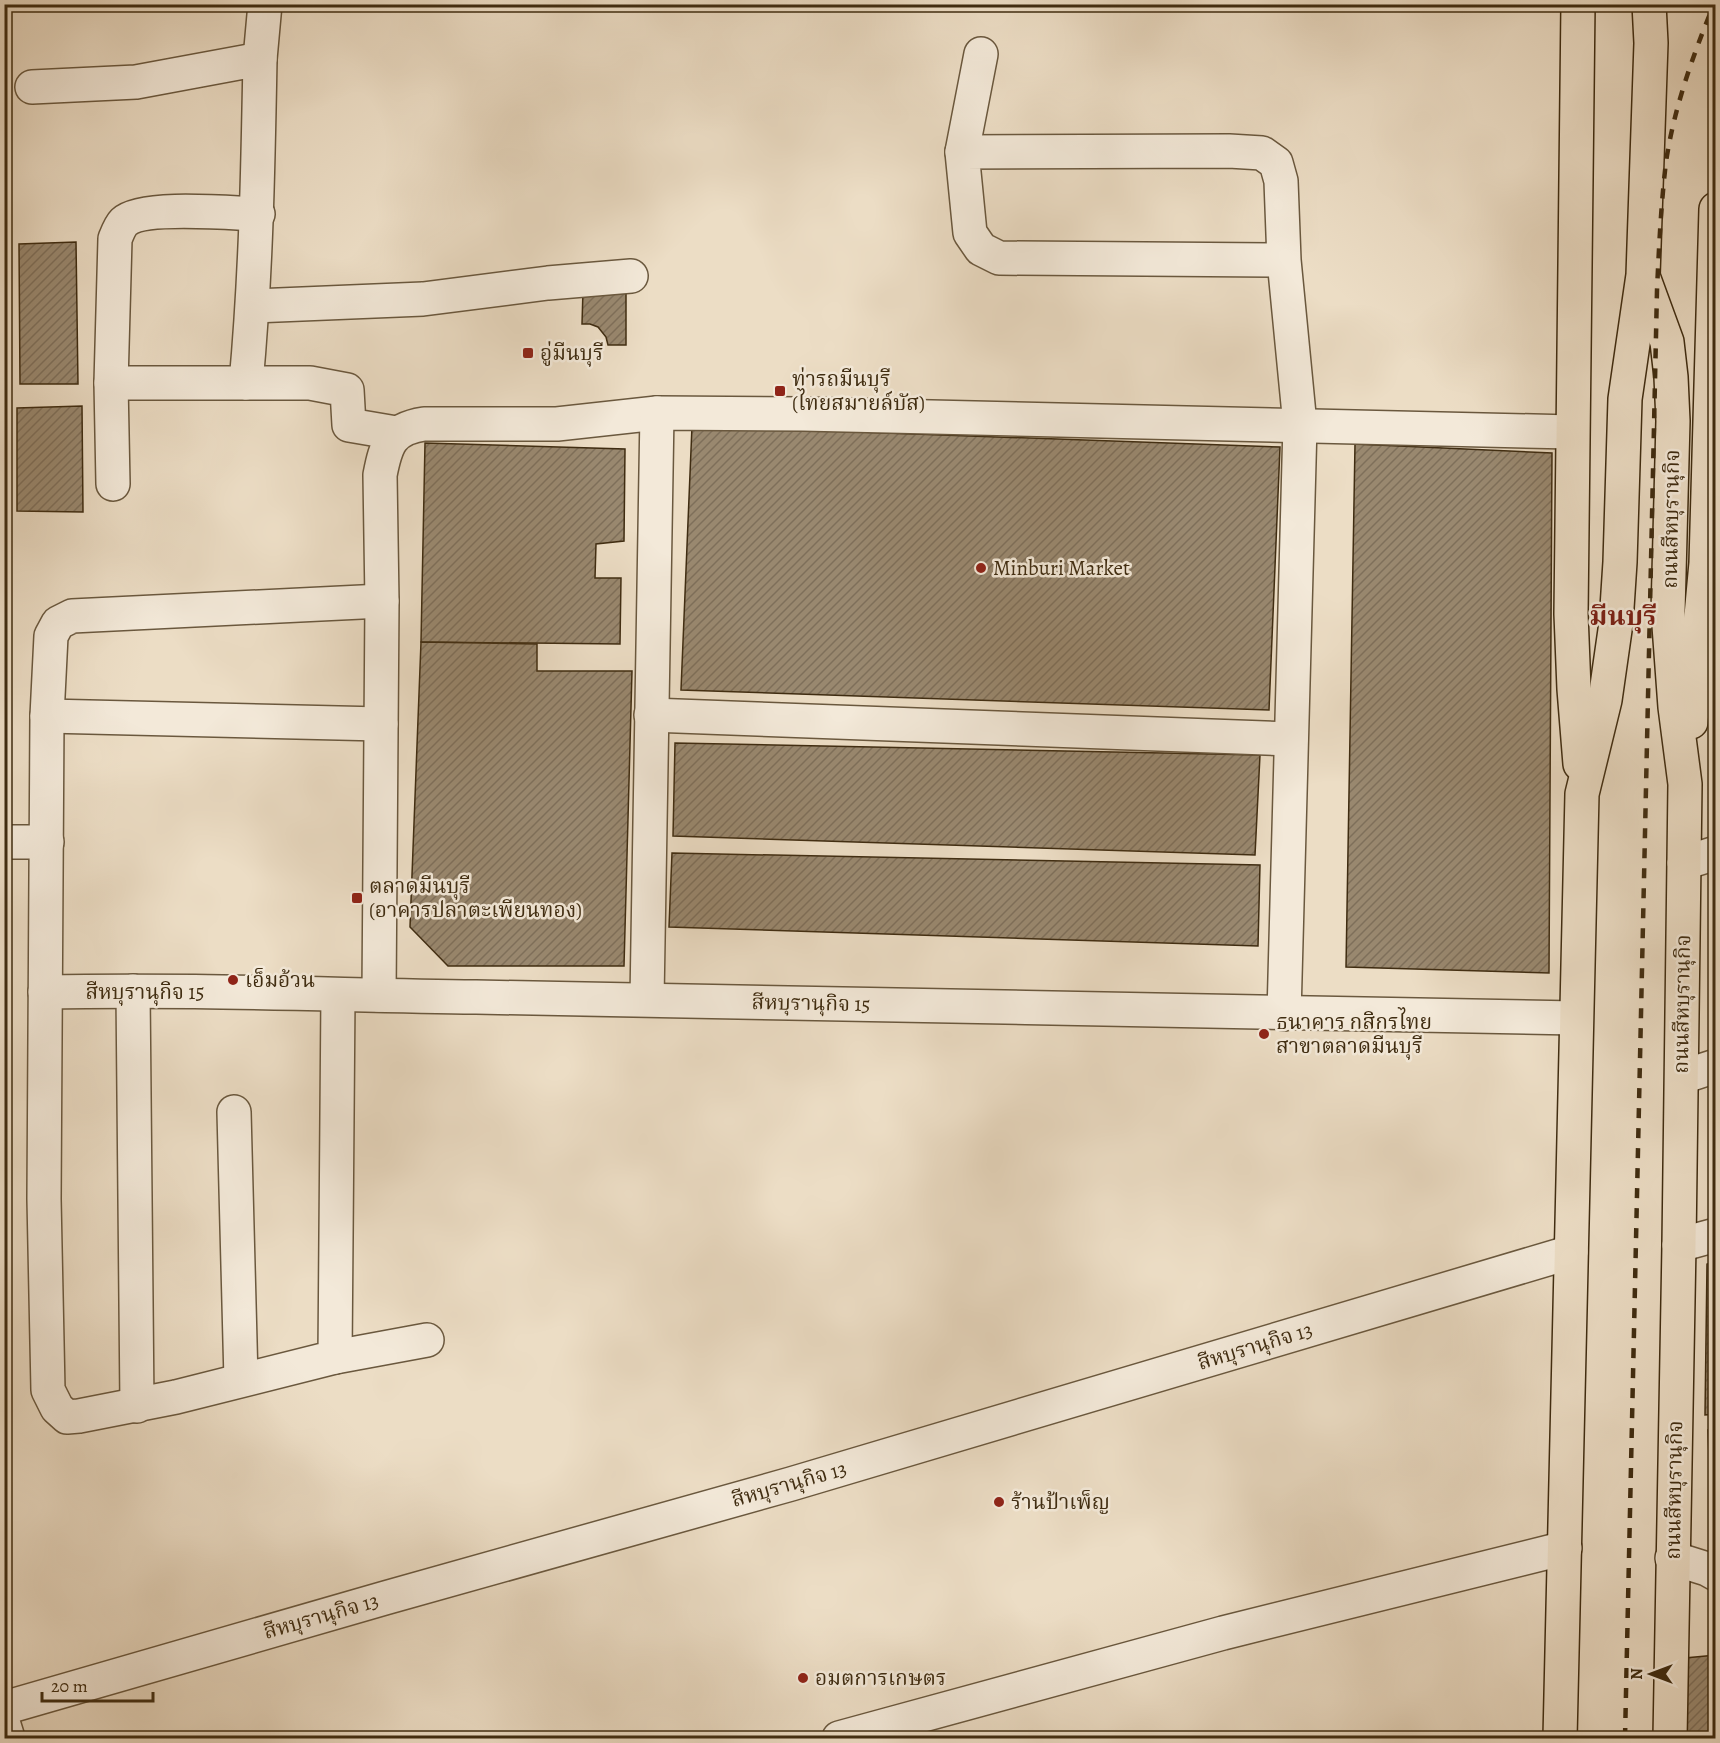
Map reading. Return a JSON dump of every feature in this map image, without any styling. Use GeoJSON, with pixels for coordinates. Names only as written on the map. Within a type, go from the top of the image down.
{"type":"FeatureCollection","features":[{"type":"Feature","properties":{"kind":"main road"},"geometry":{"type":"LineString","coordinates":[[1578,4],[1571,614],[1582,794]]}},
{"type":"Feature","properties":{"kind":"main road","name":"ถนนสีหบุรานุกิจ"},"geometry":{"type":"LineString","coordinates":[[1560,1738],[1582,794],[1605,700],[1614,635],[1620,562],[1625,399],[1643,275],[1651,43],[1650,4]]}},
{"type":"Feature","properties":{"kind":"main road"},"geometry":{"type":"LineString","coordinates":[[1685,784],[1711,562],[1716,209]]}},
{"type":"Feature","properties":{"kind":"main road","name":"ถนนสีหบุรานุกิจ"},"geometry":{"type":"LineString","coordinates":[[1643,275],[1667,342],[1671,377],[1673,421],[1668,612],[1675,707],[1685,784],[1670,1738]]}},
{"type":"Feature","properties":{"kind":"street"},"geometry":{"type":"LineString","coordinates":[[246,383],[254,306],[260,60],[265,4]]}},
{"type":"Feature","properties":{"kind":"street"},"geometry":{"type":"LineString","coordinates":[[981,54],[962,152],[970,233],[981,249],[999,258],[1284,261]]}},
{"type":"Feature","properties":{"kind":"street"},"geometry":{"type":"LineString","coordinates":[[32,87],[136,82],[260,60]]}},
{"type":"Feature","properties":{"kind":"street"},"geometry":{"type":"LineString","coordinates":[[962,152],[1229,151],[1262,153],[1276,163],[1281,181],[1284,261],[1300,424],[1284,1014]]}},
{"type":"Feature","properties":{"kind":"street"},"geometry":{"type":"LineString","coordinates":[[113,484],[111,383],[115,239],[123,223],[136,215],[171,212],[258,214]]}},
{"type":"Feature","properties":{"kind":"street"},"geometry":{"type":"LineString","coordinates":[[254,306],[423,299],[548,283],[631,276]]}},
{"type":"Feature","properties":{"kind":"street"},"geometry":{"type":"LineString","coordinates":[[111,383],[310,383],[347,390],[349,424],[396,434]]}},
{"type":"Feature","properties":{"kind":"street"},"geometry":{"type":"LineString","coordinates":[[379,995],[382,601],[380,475],[383,461],[396,434],[409,426],[424,424],[538,425],[657,413],[1300,424],[1572,432]]}},
{"type":"Feature","properties":{"kind":"street"},"geometry":{"type":"LineString","coordinates":[[646,999],[657,413]]}},
{"type":"Feature","properties":{"kind":"street"},"geometry":{"type":"LineString","coordinates":[[382,601],[72,616],[57,623],[51,636],[46,716],[44,1199],[48,1390],[57,1408],[67,1417],[137,1406],[335,1358],[427,1340]]}},
{"type":"Feature","properties":{"kind":"street"},"geometry":{"type":"LineString","coordinates":[[651,715],[1291,740]]}},
{"type":"Feature","properties":{"kind":"street"},"geometry":{"type":"LineString","coordinates":[[46,716],[381,724]]}},
{"type":"Feature","properties":{"kind":"street"},"geometry":{"type":"LineString","coordinates":[[4,842],[46,842]]}},
{"type":"Feature","properties":{"kind":"street"},"geometry":{"type":"LineString","coordinates":[[1684,863],[1716,853]]}},
{"type":"Feature","properties":{"kind":"street"},"geometry":{"type":"LineString","coordinates":[[133,991],[137,1406]]}},
{"type":"Feature","properties":{"kind":"street","name":"สีหบุรานุกิจ 15"},"geometry":{"type":"LineString","coordinates":[[45,992],[133,991],[646,999],[1284,1014],[1576,1018]]}},
{"type":"Feature","properties":{"kind":"street"},"geometry":{"type":"LineString","coordinates":[[335,1358],[338,995]]}},
{"type":"Feature","properties":{"kind":"street"},"geometry":{"type":"LineString","coordinates":[[1682,1077],[1716,1066]]}},
{"type":"Feature","properties":{"kind":"street"},"geometry":{"type":"LineString","coordinates":[[234,1112],[241,1380]]}},
{"type":"Feature","properties":{"kind":"street"},"geometry":{"type":"LineString","coordinates":[[1679,1245],[1716,1235]]}},
{"type":"Feature","properties":{"kind":"street","name":"สีหบุรานุกิจ 13"},"geometry":{"type":"LineString","coordinates":[[4,1708],[791,1484],[1571,1252]]}},
{"type":"Feature","properties":{"kind":"street"},"geometry":{"type":"LineString","coordinates":[[839,1738],[1223,1633],[1565,1548]]}},
{"type":"Feature","properties":{"kind":"street"},"geometry":{"type":"LineString","coordinates":[[1672,1558],[1716,1574]]}},
{"type":"Feature","properties":{"kind":"street"},"geometry":{"type":"LineString","coordinates":[[4,1725],[8,1738]]}},
{"type":"Feature","properties":{"kind":"building"},"geometry":{"type":"Polygon","coordinates":[[[76,242],[78,384],[20,384],[19,244],[76,242]]]}},
{"type":"Feature","properties":{"kind":"building"},"geometry":{"type":"Polygon","coordinates":[[[583,290],[626,292],[626,345],[608,345],[606,337],[598,327],[582,324],[583,290]]]}},
{"type":"Feature","properties":{"kind":"building"},"geometry":{"type":"Polygon","coordinates":[[[82,406],[83,512],[17,511],[17,408],[82,406]]]}},
{"type":"Feature","properties":{"kind":"building","name":"Minburi Market"},"geometry":{"type":"Polygon","coordinates":[[[692,426],[1280,447],[1269,710],[681,690],[692,426]]]}},
{"type":"Feature","properties":{"kind":"building"},"geometry":{"type":"Polygon","coordinates":[[[425,443],[625,449],[624,541],[596,544],[595,578],[621,578],[620,644],[421,642],[425,443]]]}},
{"type":"Feature","properties":{"kind":"building"},"geometry":{"type":"Polygon","coordinates":[[[1355,444],[1552,453],[1549,973],[1346,967],[1355,444]]]}},
{"type":"Feature","properties":{"kind":"building"},"geometry":{"type":"Polygon","coordinates":[[[421,642],[537,644],[537,671],[632,671],[624,966],[448,966],[410,927],[421,642]]]}},
{"type":"Feature","properties":{"kind":"building"},"geometry":{"type":"Polygon","coordinates":[[[675,743],[1260,755],[1255,855],[673,836],[675,743]]]}},
{"type":"Feature","properties":{"kind":"building"},"geometry":{"type":"Polygon","coordinates":[[[672,853],[1260,865],[1258,946],[669,927],[672,853]]]}},
{"type":"Feature","properties":{"kind":"building"},"geometry":{"type":"Polygon","coordinates":[[[1716,1262],[1716,1414],[1705,1415],[1707,1264],[1716,1262]]]}},
{"type":"Feature","properties":{"kind":"building"},"geometry":{"type":"Polygon","coordinates":[[[1716,1429],[1716,1540],[1712,1541],[1708,1430],[1716,1429]]]}},
{"type":"Feature","properties":{"kind":"building"},"geometry":{"type":"Polygon","coordinates":[[[1716,1655],[1716,1738],[1686,1738],[1685,1658],[1716,1655]]]}},
{"type":"Feature","properties":{"kind":"railway"},"geometry":{"type":"LineString","coordinates":[[1625,1738],[1657,290],[1661,210],[1666,162],[1674,122],[1685,82],[1714,4]]}},
{"type":"Feature","properties":{"kind":"place","name":"อู่มีนบุรี"},"geometry":{"type":"Point","coordinates":[528,353]}},
{"type":"Feature","properties":{"kind":"place","name":"ท่ารถมีนบุรี (ไทยสมายล์บัส)"},"geometry":{"type":"Point","coordinates":[780,391]}},
{"type":"Feature","properties":{"kind":"place","name":"Minburi Market"},"geometry":{"type":"Point","coordinates":[981,568]}},
{"type":"Feature","properties":{"kind":"place","name":"ตลาดมีนบุรี (อาคารปลาตะเพียนทอง)"},"geometry":{"type":"Point","coordinates":[357,898]}},
{"type":"Feature","properties":{"kind":"place","name":"เอ็มอ้วน"},"geometry":{"type":"Point","coordinates":[233,980]}},
{"type":"Feature","properties":{"kind":"place","name":"ธนาคาร กสิกรไทย สาขาตลาดมีนบุรี"},"geometry":{"type":"Point","coordinates":[1264,1034]}},
{"type":"Feature","properties":{"kind":"place","name":"ร้านป้าเพ็ญ"},"geometry":{"type":"Point","coordinates":[999,1502]}},
{"type":"Feature","properties":{"kind":"place","name":"อมตการเกษตร"},"geometry":{"type":"Point","coordinates":[803,1678]}},
{"type":"Feature","properties":{"kind":"district","name":"มีนบุรี"},"geometry":{"type":"Point","coordinates":[1623,616]}}]}
